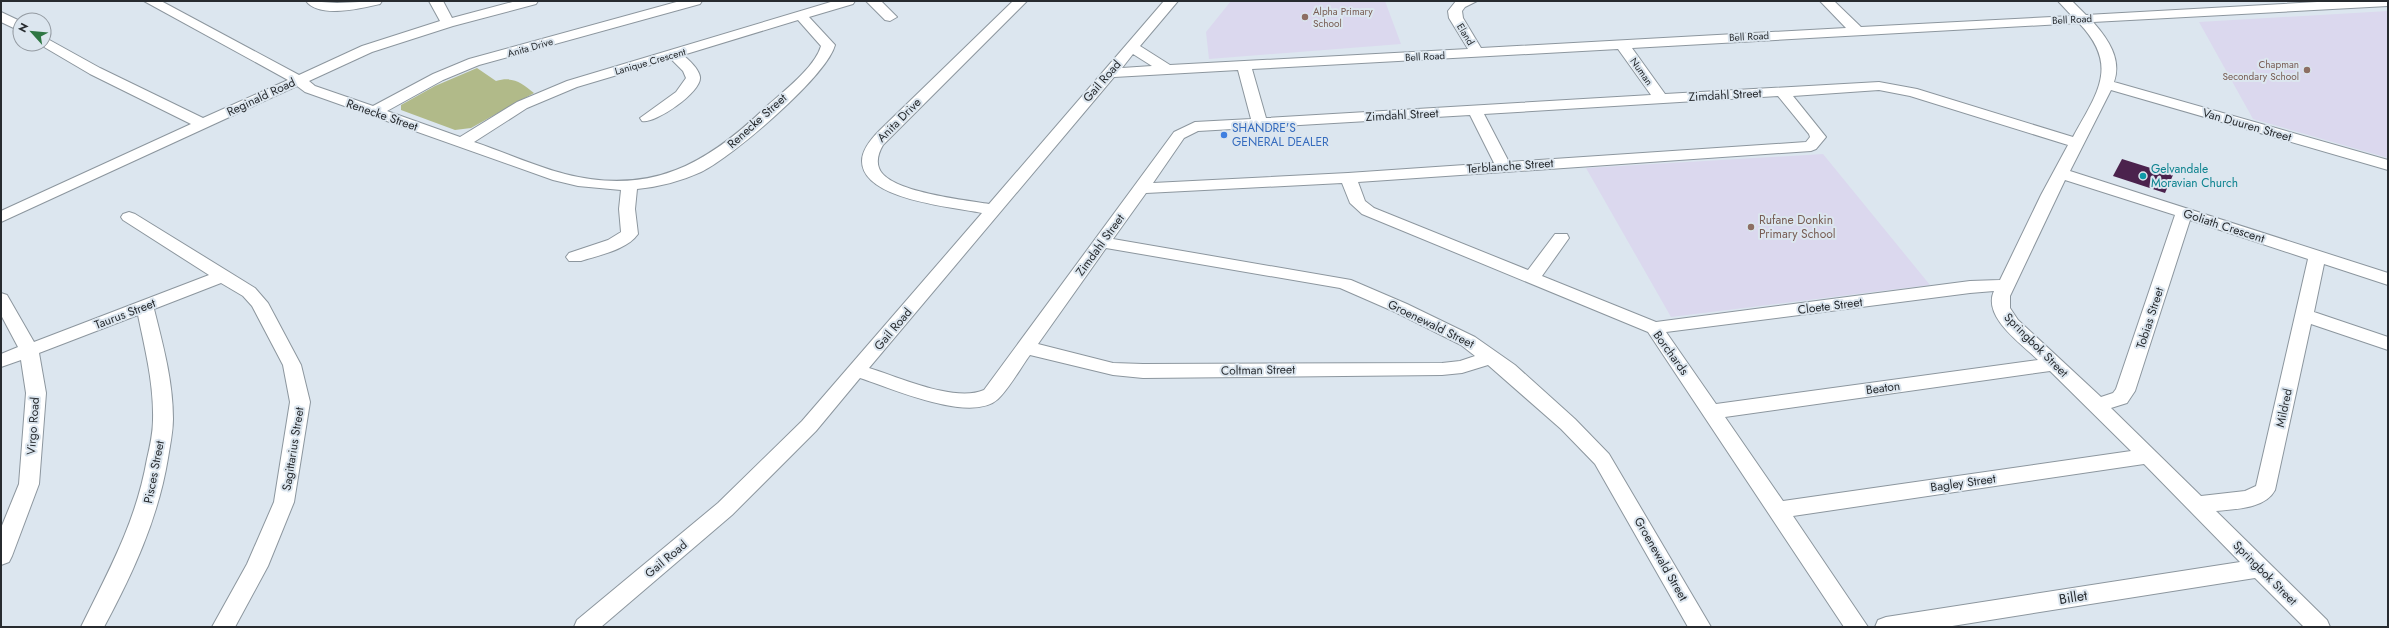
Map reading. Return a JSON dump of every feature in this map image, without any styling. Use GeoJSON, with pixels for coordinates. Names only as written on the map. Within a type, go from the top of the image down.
{"type":"FeatureCollection","features":[{"type":"Feature","properties":{"kind":"street","name":"Renecke Street"},"geometry":{"type":"LineString","coordinates":[[151,1],[298,80],[310,89],[461,143],[584,184],[607,186],[629,185],[660,180],[693,170],[714,158],[739,138],[820,63],[826,53],[828,45],[800,15]]}},
{"type":"Feature","properties":{"kind":"street"},"geometry":{"type":"LineString","coordinates":[[313,1],[333,9],[341,9],[375,1]]}},
{"type":"Feature","properties":{"kind":"street"},"geometry":{"type":"LineString","coordinates":[[436,1],[448,22]]}},
{"type":"Feature","properties":{"kind":"street","name":"Reginald Road"},"geometry":{"type":"LineString","coordinates":[[1,218],[367,49],[448,22],[531,1]]}},
{"type":"Feature","properties":{"kind":"street","name":"Anita Drive"},"geometry":{"type":"LineString","coordinates":[[374,112],[438,77],[474,62],[695,1]]}},
{"type":"Feature","properties":{"kind":"street","name":"Lanique Crescent"},"geometry":{"type":"LineString","coordinates":[[461,143],[522,105],[549,93],[579,82],[848,1]]}},
{"type":"Feature","properties":{"kind":"street"},"geometry":{"type":"LineString","coordinates":[[873,1],[890,17]]}},
{"type":"Feature","properties":{"kind":"street","name":"Anita Drive"},"geometry":{"type":"LineString","coordinates":[[993,210],[902,192],[889,187],[872,173],[869,159],[875,144],[885,133],[1020,1]]}},
{"type":"Feature","properties":{"kind":"street","name":"Gail Road"},"geometry":{"type":"LineString","coordinates":[[585,627],[697,534],[763,474],[809,426],[858,371],[1171,1]]}},
{"type":"Feature","properties":{"kind":"street","name":"Eland"},"geometry":{"type":"LineString","coordinates":[[1470,1],[1460,4],[1455,11],[1456,18],[1477,53]]}},
{"type":"Feature","properties":{"kind":"street"},"geometry":{"type":"LineString","coordinates":[[1827,1],[1856,30]]}},
{"type":"Feature","properties":{"kind":"street","name":"Springbok Street"},"geometry":{"type":"LineString","coordinates":[[2065,1],[2101,41],[2107,53],[2111,69],[2106,84],[2006,285],[1999,302],[2002,311],[2319,627]]}},
{"type":"Feature","properties":{"kind":"street","name":"Bell Road"},"geometry":{"type":"LineString","coordinates":[[1109,73],[1244,67],[2081,18],[2249,5],[2388,2]]}},
{"type":"Feature","properties":{"kind":"street","name":"Numan"},"geometry":{"type":"LineString","coordinates":[[1622,44],[1661,99]]}},
{"type":"Feature","properties":{"kind":"street"},"geometry":{"type":"LineString","coordinates":[[52,46],[95,71],[202,124]]}},
{"type":"Feature","properties":{"kind":"street"},"geometry":{"type":"LineString","coordinates":[[1132,47],[1167,70]]}},
{"type":"Feature","properties":{"kind":"street"},"geometry":{"type":"LineString","coordinates":[[647,118],[675,100],[692,82],[693,77],[689,70],[674,54]]}},
{"type":"Feature","properties":{"kind":"street"},"geometry":{"type":"LineString","coordinates":[[1244,67],[1260,123]]}},
{"type":"Feature","properties":{"kind":"street","name":"Van Duuren Street"},"geometry":{"type":"LineString","coordinates":[[2106,84],[2388,165]]}},
{"type":"Feature","properties":{"kind":"street","name":"Zimdahl Street"},"geometry":{"type":"LineString","coordinates":[[858,371],[950,400],[978,401],[991,395],[1179,135],[1195,127],[1880,86],[1898,88],[2077,143]]}},
{"type":"Feature","properties":{"kind":"street","name":"Terblanche Street"},"geometry":{"type":"LineString","coordinates":[[1141,188],[1348,178],[1503,166],[1811,146],[1816,142],[1818,137],[1816,133],[1782,92]]}},
{"type":"Feature","properties":{"kind":"street"},"geometry":{"type":"LineString","coordinates":[[1476,111],[1503,166]]}},
{"type":"Feature","properties":{"kind":"street","name":"Goliath Crescent"},"geometry":{"type":"LineString","coordinates":[[2061,173],[2388,279]]}},
{"type":"Feature","properties":{"kind":"street","name":"Borchards"},"geometry":{"type":"LineString","coordinates":[[1348,178],[1358,203],[1368,211],[1654,328],[1857,627]]}},
{"type":"Feature","properties":{"kind":"street"},"geometry":{"type":"LineString","coordinates":[[575,257],[614,244],[630,234],[627,209],[629,185]]}},
{"type":"Feature","properties":{"kind":"street","name":"Tobias Street"},"geometry":{"type":"LineString","coordinates":[[2097,405],[2120,398],[2126,391],[2184,213]]}},
{"type":"Feature","properties":{"kind":"street","name":"Sagittarius Street"},"geometry":{"type":"LineString","coordinates":[[129,217],[249,292],[260,303],[292,364],[300,402],[284,502],[257,566],[223,627]]}},
{"type":"Feature","properties":{"kind":"street"},"geometry":{"type":"LineString","coordinates":[[1531,278],[1561,238]]}},
{"type":"Feature","properties":{"kind":"street","name":"Groenewald Street"},"geometry":{"type":"LineString","coordinates":[[1102,242],[1303,275],[1345,284],[1468,341],[1491,357],[1568,424],[1602,459],[1700,627]]}},
{"type":"Feature","properties":{"kind":"street","name":"Mildred"},"geometry":{"type":"LineString","coordinates":[[2196,505],[2249,498],[2265,490],[2317,256]]}},
{"type":"Feature","properties":{"kind":"street","name":"Taurus Street"},"geometry":{"type":"LineString","coordinates":[[1,361],[145,307],[222,276]]}},
{"type":"Feature","properties":{"kind":"street","name":"Cloete Street"},"geometry":{"type":"LineString","coordinates":[[1654,328],[1970,288],[2006,285]]}},
{"type":"Feature","properties":{"kind":"street","name":"Virgo Road"},"geometry":{"type":"LineString","coordinates":[[1,299],[29,350],[36,393],[29,484],[1,556]]}},
{"type":"Feature","properties":{"kind":"street","name":"Pisces Street"},"geometry":{"type":"LineString","coordinates":[[92,627],[112,591],[143,523],[155,480],[164,416],[160,377],[145,307]]}},
{"type":"Feature","properties":{"kind":"street"},"geometry":{"type":"LineString","coordinates":[[2305,315],[2388,344]]}},
{"type":"Feature","properties":{"kind":"street","name":"Coltman Street"},"geometry":{"type":"LineString","coordinates":[[1025,347],[1113,369],[1143,371],[1442,368],[1462,367],[1491,357]]}},
{"type":"Feature","properties":{"kind":"street","name":"Beaton"},"geometry":{"type":"LineString","coordinates":[[1712,412],[2054,364]]}},
{"type":"Feature","properties":{"kind":"street","name":"Bagley Street"},"geometry":{"type":"LineString","coordinates":[[1778,510],[2148,456]]}},
{"type":"Feature","properties":{"kind":"street","name":"Billet"},"geometry":{"type":"LineString","coordinates":[[1886,627],[2260,568]]}},
{"type":"Feature","properties":{"kind":"shaded area","name":"Alpha Primary School"},"geometry":{"type":"Polygon","coordinates":[[[1231,1],[1385,1],[1401,44],[1209,59],[1206,32],[1231,1]]]}},
{"type":"Feature","properties":{"kind":"shaded area","name":"Chapman Secondary School"},"geometry":{"type":"Polygon","coordinates":[[[2388,11],[2388,158],[2253,119],[2199,22],[2388,11]]]}},
{"type":"Feature","properties":{"kind":"shaded area","name":"Rufane Donkin Primary School"},"geometry":{"type":"Polygon","coordinates":[[[1823,154],[1930,285],[1671,317],[1586,168],[1823,154]]]}},
{"type":"Feature","properties":{"kind":"green space"},"geometry":{"type":"Polygon","coordinates":[[[477,68],[496,81],[507,79],[517,81],[534,93],[471,128],[455,130],[401,110],[401,105],[435,86],[477,68]]]}},
{"type":"Feature","properties":{"kind":"building","name":"Gelvandale Moravian Church"},"geometry":{"type":"Polygon","coordinates":[[[2122,159],[2173,175],[2165,193],[2113,176],[2122,159]]]}},
{"type":"Feature","properties":{"kind":"place","name":"Alpha Primary School"},"geometry":{"type":"Point","coordinates":[1305,17]}},
{"type":"Feature","properties":{"kind":"place","name":"Chapman Secondary School"},"geometry":{"type":"Point","coordinates":[2307,70]}},
{"type":"Feature","properties":{"kind":"place","name":"SHANDRE'S GENERAL DEALER"},"geometry":{"type":"Point","coordinates":[1224,135]}},
{"type":"Feature","properties":{"kind":"place","name":"Gelvandale Moravian Church"},"geometry":{"type":"Point","coordinates":[2143,176]}},
{"type":"Feature","properties":{"kind":"place","name":"Rufane Donkin Primary School"},"geometry":{"type":"Point","coordinates":[1751,227]}}]}
